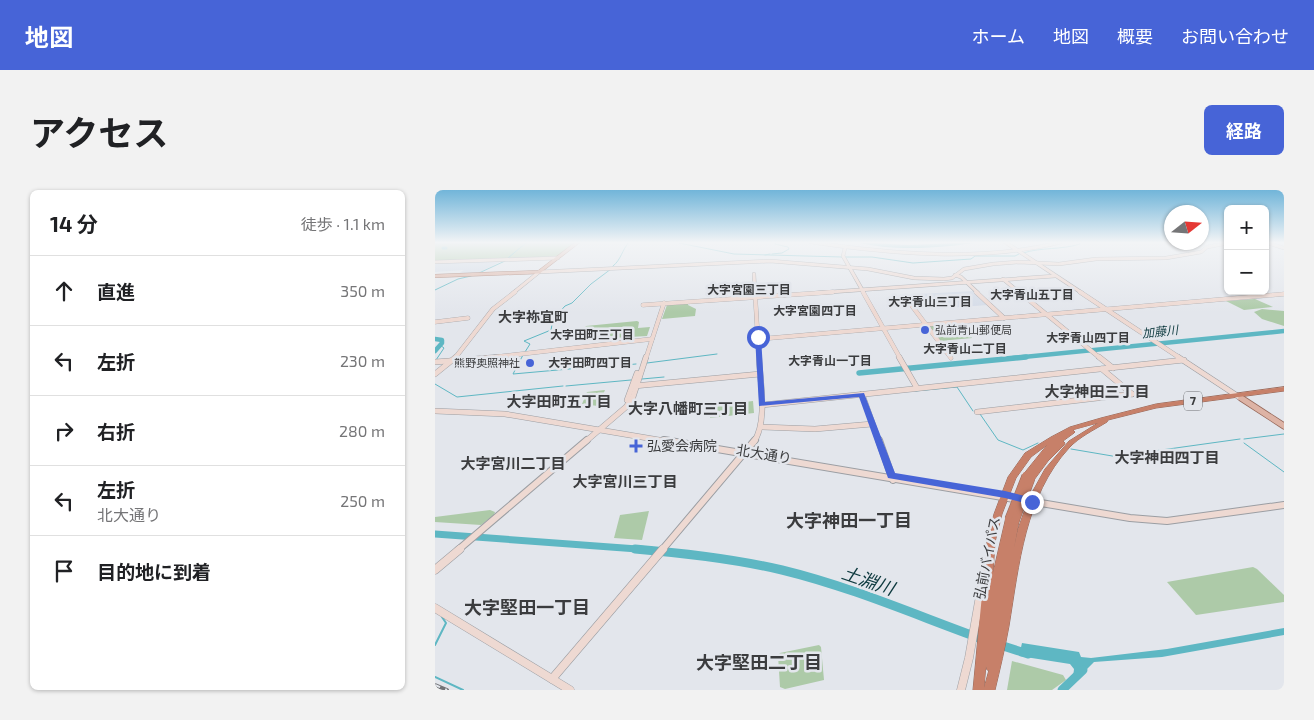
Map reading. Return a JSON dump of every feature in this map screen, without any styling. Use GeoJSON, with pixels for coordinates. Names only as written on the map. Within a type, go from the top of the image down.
{"type":"FeatureCollection","features":[{"type":"Feature","properties":{"kind":"highway","name":"弘前バイパス"},"geometry":{"type":"LineString","coordinates":[[989,629],[1005,569],[1012,520],[1029,477],[1057,447],[1072,436],[1104,420],[1158,409],[1284,391]]}},
{"type":"Feature","properties":{"kind":"highway"},"geometry":{"type":"LineString","coordinates":[[983,690],[985,654],[989,629],[991,542],[1004,496],[1012,477],[1028,455],[1063,431],[1104,420]]}},
{"type":"Feature","properties":{"kind":"highway"},"geometry":{"type":"LineString","coordinates":[[983,690],[985,654],[989,629],[1032,502],[1049,470],[1066,446],[1104,420]]}},
{"type":"Feature","properties":{"kind":"main road"},"geometry":{"type":"LineString","coordinates":[[435,276],[539,272],[548,265]]}},
{"type":"Feature","properties":{"kind":"main road"},"geometry":{"type":"LineString","coordinates":[[1239,397],[1284,426]]}},
{"type":"Feature","properties":{"kind":"street"},"geometry":{"type":"LineString","coordinates":[[435,374],[453,360],[493,308],[539,272],[692,265]]}},
{"type":"Feature","properties":{"kind":"street"},"geometry":{"type":"LineString","coordinates":[[827,265],[850,267],[914,278],[944,279],[964,269],[983,265]]}},
{"type":"Feature","properties":{"kind":"street"},"geometry":{"type":"LineString","coordinates":[[1039,265],[1239,397]]}},
{"type":"Feature","properties":{"kind":"street"},"geometry":{"type":"LineString","coordinates":[[850,267],[917,388]]}},
{"type":"Feature","properties":{"kind":"street"},"geometry":{"type":"LineString","coordinates":[[552,680],[756,440],[762,427],[762,405],[754,274]]}},
{"type":"Feature","properties":{"kind":"street"},"geometry":{"type":"LineString","coordinates":[[955,275],[961,277],[1004,318]]}},
{"type":"Feature","properties":{"kind":"street"},"geometry":{"type":"LineString","coordinates":[[643,305],[1055,276]]}},
{"type":"Feature","properties":{"kind":"street"},"geometry":{"type":"LineString","coordinates":[[1003,279],[1113,368]]}},
{"type":"Feature","properties":{"kind":"street"},"geometry":{"type":"LineString","coordinates":[[758,339],[1284,294]]}},
{"type":"Feature","properties":{"kind":"street"},"geometry":{"type":"LineString","coordinates":[[435,570],[626,408],[663,304]]}},
{"type":"Feature","properties":{"kind":"street"},"geometry":{"type":"LineString","coordinates":[[912,306],[951,358]]}},
{"type":"Feature","properties":{"kind":"street"},"geometry":{"type":"LineString","coordinates":[[435,322],[468,318]]}},
{"type":"Feature","properties":{"kind":"street"},"geometry":{"type":"LineString","coordinates":[[435,362],[523,355],[650,339]]}},
{"type":"Feature","properties":{"kind":"street"},"geometry":{"type":"LineString","coordinates":[[762,405],[1184,360]]}},
{"type":"Feature","properties":{"kind":"street"},"geometry":{"type":"LineString","coordinates":[[977,412],[1132,394],[1102,369]]}},
{"type":"Feature","properties":{"kind":"street"},"geometry":{"type":"LineString","coordinates":[[634,386],[760,374]]}},
{"type":"Feature","properties":{"kind":"street"},"geometry":{"type":"LineString","coordinates":[[862,394],[892,478]]}},
{"type":"Feature","properties":{"kind":"street","name":"北大通り"},"geometry":{"type":"LineString","coordinates":[[435,410],[505,414],[601,428],[1130,518],[1167,521],[1284,505]]}},
{"type":"Feature","properties":{"kind":"street"},"geometry":{"type":"LineString","coordinates":[[762,427],[815,429],[872,424]]}},
{"type":"Feature","properties":{"kind":"street"},"geometry":{"type":"LineString","coordinates":[[435,608],[570,690]]}},
{"type":"Feature","properties":{"kind":"street"},"geometry":{"type":"LineString","coordinates":[[961,690],[985,654]]}},
{"type":"Feature","properties":{"kind":"shaded area"},"geometry":{"type":"Polygon","coordinates":[[[435,265],[493,265],[476,274],[456,275],[464,270],[435,272],[435,265]]]}},
{"type":"Feature","properties":{"kind":"shaded area"},"geometry":{"type":"Polygon","coordinates":[[[974,291],[988,305],[933,309],[919,294],[974,291]]]}},
{"type":"Feature","properties":{"kind":"green space"},"geometry":{"type":"Polygon","coordinates":[[[1255,299],[1273,307],[1244,310],[1226,301],[1255,299]]]}},
{"type":"Feature","properties":{"kind":"green space"},"geometry":{"type":"Polygon","coordinates":[[[688,303],[688,305],[696,309],[695,316],[662,319],[667,305],[688,303]]]}},
{"type":"Feature","properties":{"kind":"green space"},"geometry":{"type":"Polygon","coordinates":[[[1262,309],[1284,311],[1284,326],[1262,319],[1254,312],[1262,309]]]}},
{"type":"Feature","properties":{"kind":"green space"},"geometry":{"type":"Polygon","coordinates":[[[639,322],[638,328],[650,327],[647,336],[579,340],[586,326],[639,322]]]}},
{"type":"Feature","properties":{"kind":"green space"},"geometry":{"type":"Polygon","coordinates":[[[959,324],[972,338],[940,341],[928,326],[959,324]]]}},
{"type":"Feature","properties":{"kind":"green space"},"geometry":{"type":"Polygon","coordinates":[[[605,390],[598,406],[582,404],[587,392],[605,390]]]}},
{"type":"Feature","properties":{"kind":"green space"},"geometry":{"type":"Polygon","coordinates":[[[753,401],[754,413],[710,418],[711,406],[753,401]]]}},
{"type":"Feature","properties":{"kind":"green space"},"geometry":{"type":"Polygon","coordinates":[[[490,510],[495,512],[494,515],[481,525],[435,522],[435,517],[490,510]]]}},
{"type":"Feature","properties":{"kind":"green space"},"geometry":{"type":"Polygon","coordinates":[[[649,511],[642,540],[614,538],[620,515],[649,511]]]}},
{"type":"Feature","properties":{"kind":"green space"},"geometry":{"type":"Polygon","coordinates":[[[1253,567],[1284,595],[1284,602],[1196,615],[1167,582],[1253,567]]]}},
{"type":"Feature","properties":{"kind":"green space"},"geometry":{"type":"Polygon","coordinates":[[[819,645],[821,647],[824,680],[785,689],[780,687],[778,655],[819,645]]]}},
{"type":"Feature","properties":{"kind":"green space"},"geometry":{"type":"Polygon","coordinates":[[[1012,661],[1063,675],[1066,680],[1052,690],[1007,690],[1012,661]]]}},
{"type":"Feature","properties":{"kind":"water"},"geometry":{"type":"Polygon","coordinates":[[[1284,628],[1284,635],[1162,657],[1094,662],[1084,672],[1073,678],[1074,669],[1070,664],[1019,656],[1022,643],[1079,652],[1081,657],[1091,658],[1167,649],[1284,628]]]}},
{"type":"Feature","properties":{"kind":"waterway"},"geometry":{"type":"LineString","coordinates":[[479,273],[496,265]]}},
{"type":"Feature","properties":{"kind":"waterway"},"geometry":{"type":"LineString","coordinates":[[525,352],[530,344],[524,341],[551,330],[553,319],[565,306],[572,303],[591,284],[611,269]]}},
{"type":"Feature","properties":{"kind":"waterway"},"geometry":{"type":"LineString","coordinates":[[435,290],[458,279],[471,276]]}},
{"type":"Feature","properties":{"kind":"waterway","name":"加藤川"},"geometry":{"type":"LineString","coordinates":[[1013,358],[1284,331]]}},
{"type":"Feature","properties":{"kind":"waterway","name":"土淵川"},"geometry":{"type":"LineString","coordinates":[[435,339],[442,340],[442,343],[435,351]]}},
{"type":"Feature","properties":{"kind":"waterway"},"geometry":{"type":"LineString","coordinates":[[436,360],[444,348],[440,345]]}},
{"type":"Feature","properties":{"kind":"waterway"},"geometry":{"type":"LineString","coordinates":[[647,363],[717,354]]}},
{"type":"Feature","properties":{"kind":"waterway"},"geometry":{"type":"LineString","coordinates":[[523,355],[513,374],[614,365]]}},
{"type":"Feature","properties":{"kind":"waterway","name":"加藤川"},"geometry":{"type":"LineString","coordinates":[[859,373],[1026,357]]}},
{"type":"Feature","properties":{"kind":"waterway"},"geometry":{"type":"LineString","coordinates":[[625,365],[636,364]]}},
{"type":"Feature","properties":{"kind":"waterway"},"geometry":{"type":"LineString","coordinates":[[642,379],[664,377]]}},
{"type":"Feature","properties":{"kind":"waterway"},"geometry":{"type":"LineString","coordinates":[[566,386],[631,380]]}},
{"type":"Feature","properties":{"kind":"waterway"},"geometry":{"type":"LineString","coordinates":[[435,384],[457,397],[563,386]]}},
{"type":"Feature","properties":{"kind":"waterway"},"geometry":{"type":"LineString","coordinates":[[915,391],[957,387],[973,411]]}},
{"type":"Feature","properties":{"kind":"waterway"},"geometry":{"type":"LineString","coordinates":[[980,414],[998,440],[1023,450],[1038,443]]}},
{"type":"Feature","properties":{"kind":"waterway"},"geometry":{"type":"LineString","coordinates":[[1244,439],[1284,434]]}},
{"type":"Feature","properties":{"kind":"waterway"},"geometry":{"type":"LineString","coordinates":[[1147,452],[1240,439]]}},
{"type":"Feature","properties":{"kind":"waterway"},"geometry":{"type":"LineString","coordinates":[[1244,443],[1284,472]]}},
{"type":"Feature","properties":{"kind":"waterway"},"geometry":{"type":"LineString","coordinates":[[1071,449],[1130,459],[1143,453]]}},
{"type":"Feature","properties":{"kind":"waterway","name":"土淵川"},"geometry":{"type":"LineString","coordinates":[[435,534],[651,550]]}},
{"type":"Feature","properties":{"kind":"waterway","name":"土淵川"},"geometry":{"type":"LineString","coordinates":[[635,549],[709,557],[782,570],[859,593],[985,640]]}},
{"type":"Feature","properties":{"kind":"waterway"},"geometry":{"type":"LineString","coordinates":[[435,645],[446,623],[442,617]]}},
{"type":"Feature","properties":{"kind":"waterway","name":"土淵川"},"geometry":{"type":"LineString","coordinates":[[997,644],[1028,654]]}},
{"type":"Feature","properties":{"kind":"waterway"},"geometry":{"type":"LineString","coordinates":[[1062,690],[1083,670]]}},
{"type":"Feature","properties":{"kind":"waterway"},"geometry":{"type":"LineString","coordinates":[[435,677],[463,690]]}},
{"type":"Feature","properties":{"kind":"railway"},"geometry":{"type":"LineString","coordinates":[[435,685],[447,690]]}},
{"type":"Feature","properties":{"kind":"place","name":"弘前青山郵便局"},"geometry":{"type":"Point","coordinates":[925,330]}},
{"type":"Feature","properties":{"kind":"place","name":"熊野奥照神社"},"geometry":{"type":"Point","coordinates":[530,363]}},
{"type":"Feature","properties":{"kind":"place","name":"弘愛会病院"},"geometry":{"type":"Point","coordinates":[636,446]}},
{"type":"Feature","properties":{"kind":"district","name":"大字宮園三丁目"},"geometry":{"type":"Point","coordinates":[749,290]}},
{"type":"Feature","properties":{"kind":"district","name":"大字青山五丁目"},"geometry":{"type":"Point","coordinates":[1032,295]}},
{"type":"Feature","properties":{"kind":"district","name":"大字青山三丁目"},"geometry":{"type":"Point","coordinates":[930,302]}},
{"type":"Feature","properties":{"kind":"district","name":"大字宮園四丁目"},"geometry":{"type":"Point","coordinates":[815,311]}},
{"type":"Feature","properties":{"kind":"district","name":"大字祢宜町"},"geometry":{"type":"Point","coordinates":[533,317]}},
{"type":"Feature","properties":{"kind":"district","name":"大字田町三丁目"},"geometry":{"type":"Point","coordinates":[592,335]}},
{"type":"Feature","properties":{"kind":"district","name":"大字青山四丁目"},"geometry":{"type":"Point","coordinates":[1088,338]}},
{"type":"Feature","properties":{"kind":"district","name":"大字青山二丁目"},"geometry":{"type":"Point","coordinates":[965,349]}},
{"type":"Feature","properties":{"kind":"district","name":"大字青山一丁目"},"geometry":{"type":"Point","coordinates":[830,361]}},
{"type":"Feature","properties":{"kind":"district","name":"大字田町四丁目"},"geometry":{"type":"Point","coordinates":[590,363]}},
{"type":"Feature","properties":{"kind":"district","name":"大字神田三丁目"},"geometry":{"type":"Point","coordinates":[1097,392]}},
{"type":"Feature","properties":{"kind":"district","name":"大字田町五丁目"},"geometry":{"type":"Point","coordinates":[559,402]}},
{"type":"Feature","properties":{"kind":"district","name":"大字八幡町三丁目"},"geometry":{"type":"Point","coordinates":[688,409]}},
{"type":"Feature","properties":{"kind":"district","name":"大字神田四丁目"},"geometry":{"type":"Point","coordinates":[1167,458]}},
{"type":"Feature","properties":{"kind":"district","name":"大字宮川二丁目"},"geometry":{"type":"Point","coordinates":[513,464]}},
{"type":"Feature","properties":{"kind":"district","name":"大字宮川三丁目"},"geometry":{"type":"Point","coordinates":[625,482]}},
{"type":"Feature","properties":{"kind":"district","name":"大字神田一丁目"},"geometry":{"type":"Point","coordinates":[849,521]}},
{"type":"Feature","properties":{"kind":"district","name":"大字堅田一丁目"},"geometry":{"type":"Point","coordinates":[527,608]}},
{"type":"Feature","properties":{"kind":"district","name":"大字堅田二丁目"},"geometry":{"type":"Point","coordinates":[759,663]}},
{"type":"Feature","properties":{"kind":"route"},"geometry":{"type":"LineString","coordinates":[[758,337],[762,405],[862,394],[891,476],[1005,494],[1032,502]]}}]}
